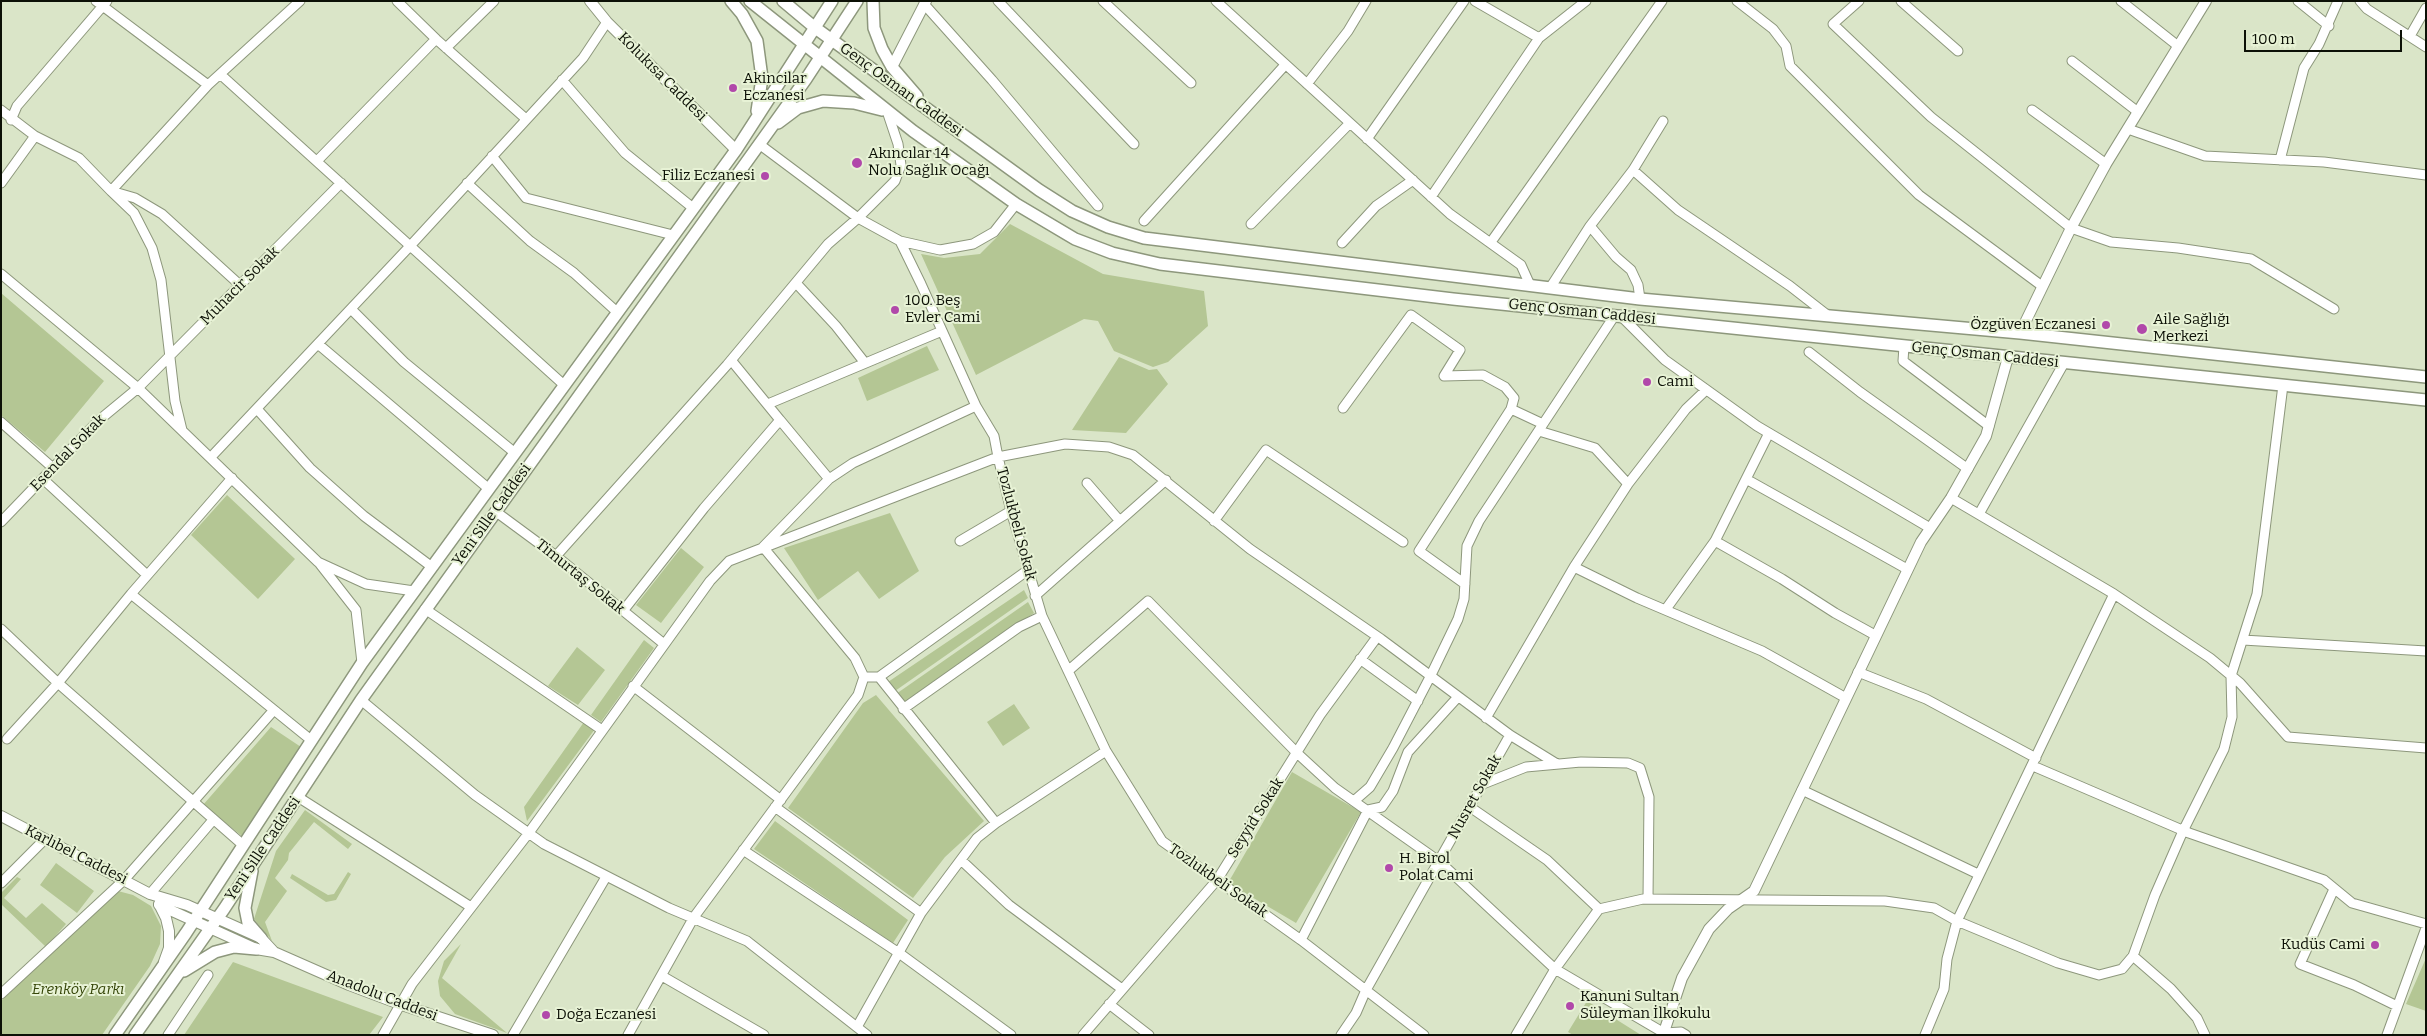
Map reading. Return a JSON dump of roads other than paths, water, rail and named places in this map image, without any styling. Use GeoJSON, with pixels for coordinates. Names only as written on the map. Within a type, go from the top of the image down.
{"type":"FeatureCollection","features":[{"type":"Feature","properties":{"kind":"main road"},"geometry":{"type":"LineString","coordinates":[[731,1],[742,14],[757,41],[762,78],[761,96],[753,125]]}},
{"type":"Feature","properties":{"kind":"main road","name":"Genç Osman Caddesi"},"geometry":{"type":"LineString","coordinates":[[750,1],[819,59],[887,111],[1016,204],[1075,238],[1112,253],[1160,264],[1453,299],[2426,400]]}},
{"type":"Feature","properties":{"kind":"main road","name":"Genç Osman Caddesi"},"geometry":{"type":"LineString","coordinates":[[783,1],[814,28],[928,108],[1039,190],[1072,211],[1108,227],[1144,238],[1640,299],[1826,314],[2020,333],[2426,377]]}},
{"type":"Feature","properties":{"kind":"main road","name":"Yeni Sille Caddesi"},"geometry":{"type":"LineString","coordinates":[[115,1035],[194,921],[362,663],[616,312],[736,150],[832,1]]}},
{"type":"Feature","properties":{"kind":"main road","name":"Yeni Sille Caddesi"},"geometry":{"type":"LineString","coordinates":[[135,1035],[217,919],[361,700],[770,129],[857,1]]}},
{"type":"Feature","properties":{"kind":"main road"},"geometry":{"type":"LineString","coordinates":[[873,1],[874,28],[882,49],[892,66],[928,108]]}},
{"type":"Feature","properties":{"kind":"main road"},"geometry":{"type":"LineString","coordinates":[[770,129],[798,108],[823,101],[854,103],[887,111]]}},
{"type":"Feature","properties":{"kind":"main road"},"geometry":{"type":"LineString","coordinates":[[177,976],[215,952],[258,944],[248,923],[245,908],[247,887],[256,858]]}},
{"type":"Feature","properties":{"kind":"street"},"geometry":{"type":"LineString","coordinates":[[111,191],[208,84],[300,1]]}},
{"type":"Feature","properties":{"kind":"street"},"geometry":{"type":"LineString","coordinates":[[397,1],[436,39],[526,119]]}},
{"type":"Feature","properties":{"kind":"street"},"geometry":{"type":"LineString","coordinates":[[446,48],[494,1]]}},
{"type":"Feature","properties":{"kind":"street","name":"Kolukısa Caddesi"},"geometry":{"type":"LineString","coordinates":[[590,1],[607,22],[736,150]]}},
{"type":"Feature","properties":{"kind":"street"},"geometry":{"type":"LineString","coordinates":[[998,1],[1134,144]]}},
{"type":"Feature","properties":{"kind":"street"},"geometry":{"type":"LineString","coordinates":[[1103,1],[1191,83]]}},
{"type":"Feature","properties":{"kind":"street"},"geometry":{"type":"LineString","coordinates":[[1216,1],[1430,197],[1521,266],[1530,285]]}},
{"type":"Feature","properties":{"kind":"street"},"geometry":{"type":"LineString","coordinates":[[1306,84],[1348,31],[1366,1]]}},
{"type":"Feature","properties":{"kind":"street"},"geometry":{"type":"LineString","coordinates":[[1367,139],[1464,1]]}},
{"type":"Feature","properties":{"kind":"street"},"geometry":{"type":"LineString","coordinates":[[1475,1],[1539,38]]}},
{"type":"Feature","properties":{"kind":"street"},"geometry":{"type":"LineString","coordinates":[[1491,242],[1662,1]]}},
{"type":"Feature","properties":{"kind":"street"},"geometry":{"type":"LineString","coordinates":[[1737,1],[1773,29],[1786,46],[1790,66],[1919,195],[2042,286]]}},
{"type":"Feature","properties":{"kind":"street"},"geometry":{"type":"LineString","coordinates":[[1860,1],[1832,24],[1931,117],[2071,228],[2111,242],[2178,248],[2251,259],[2334,309]]}},
{"type":"Feature","properties":{"kind":"street"},"geometry":{"type":"LineString","coordinates":[[1901,1],[1958,51]]}},
{"type":"Feature","properties":{"kind":"street"},"geometry":{"type":"LineString","coordinates":[[2121,1],[2178,46]]}},
{"type":"Feature","properties":{"kind":"street"},"geometry":{"type":"LineString","coordinates":[[2020,333],[2071,228],[2106,164],[2206,1]]}},
{"type":"Feature","properties":{"kind":"street"},"geometry":{"type":"LineString","coordinates":[[2298,1],[2328,26]]}},
{"type":"Feature","properties":{"kind":"street"},"geometry":{"type":"LineString","coordinates":[[2280,160],[2304,68],[2328,26],[2338,1]]}},
{"type":"Feature","properties":{"kind":"street"},"geometry":{"type":"LineString","coordinates":[[2360,1],[2367,10],[2426,47]]}},
{"type":"Feature","properties":{"kind":"street"},"geometry":{"type":"LineString","coordinates":[[1430,197],[1539,38],[1585,2]]}},
{"type":"Feature","properties":{"kind":"street"},"geometry":{"type":"LineString","coordinates":[[11,120],[17,106],[102,3],[208,84]]}},
{"type":"Feature","properties":{"kind":"street"},"geometry":{"type":"LineString","coordinates":[[892,66],[925,3],[1098,206]]}},
{"type":"Feature","properties":{"kind":"street"},"geometry":{"type":"LineString","coordinates":[[2410,36],[2426,8]]}},
{"type":"Feature","properties":{"kind":"street"},"geometry":{"type":"LineString","coordinates":[[211,457],[411,245],[583,58],[607,22]]}},
{"type":"Feature","properties":{"kind":"street"},"geometry":{"type":"LineString","coordinates":[[317,161],[436,39]]}},
{"type":"Feature","properties":{"kind":"street"},"geometry":{"type":"LineString","coordinates":[[2072,61],[2138,112]]}},
{"type":"Feature","properties":{"kind":"street"},"geometry":{"type":"LineString","coordinates":[[1144,221],[1285,65]]}},
{"type":"Feature","properties":{"kind":"street"},"geometry":{"type":"LineString","coordinates":[[220,74],[564,385]]}},
{"type":"Feature","properties":{"kind":"street"},"geometry":{"type":"LineString","coordinates":[[562,80],[625,153],[693,208]]}},
{"type":"Feature","properties":{"kind":"street"},"geometry":{"type":"LineString","coordinates":[[1,110],[11,120],[34,136],[79,158],[134,213],[152,248],[161,280],[175,401],[182,430]]}},
{"type":"Feature","properties":{"kind":"street"},"geometry":{"type":"LineString","coordinates":[[2032,110],[2106,164]]}},
{"type":"Feature","properties":{"kind":"street"},"geometry":{"type":"LineString","coordinates":[[556,556],[732,360],[828,244],[858,218],[895,181],[901,165],[898,144],[887,111]]}},
{"type":"Feature","properties":{"kind":"street"},"geometry":{"type":"LineString","coordinates":[[1550,288],[1590,226],[1633,170],[1664,121]]}},
{"type":"Feature","properties":{"kind":"street"},"geometry":{"type":"LineString","coordinates":[[1251,224],[1350,123]]}},
{"type":"Feature","properties":{"kind":"street"},"geometry":{"type":"LineString","coordinates":[[2128,129],[2206,156],[2324,162],[2426,175]]}},
{"type":"Feature","properties":{"kind":"street"},"geometry":{"type":"LineString","coordinates":[[1,182],[34,136]]}},
{"type":"Feature","properties":{"kind":"street"},"geometry":{"type":"LineString","coordinates":[[759,144],[858,218],[900,241],[940,250],[973,244],[994,232],[1016,204]]}},
{"type":"Feature","properties":{"kind":"street"},"geometry":{"type":"LineString","coordinates":[[492,156],[526,198],[673,235]]}},
{"type":"Feature","properties":{"kind":"street"},"geometry":{"type":"LineString","coordinates":[[1633,170],[1678,210],[1790,286],[1826,314]]}},
{"type":"Feature","properties":{"kind":"street"},"geometry":{"type":"LineString","coordinates":[[1342,243],[1376,206],[1413,180]]}},
{"type":"Feature","properties":{"kind":"street","name":"Muhacir Sokak"},"geometry":{"type":"LineString","coordinates":[[138,388],[341,183]]}},
{"type":"Feature","properties":{"kind":"street"},"geometry":{"type":"LineString","coordinates":[[468,183],[530,241],[574,273],[616,312]]}},
{"type":"Feature","properties":{"kind":"street"},"geometry":{"type":"LineString","coordinates":[[111,191],[135,198],[162,214],[240,286]]}},
{"type":"Feature","properties":{"kind":"street"},"geometry":{"type":"LineString","coordinates":[[1590,226],[1616,257],[1631,270],[1638,285],[1640,299]]}},
{"type":"Feature","properties":{"kind":"street"},"geometry":{"type":"LineString","coordinates":[[383,1035],[402,1006],[412,984],[528,834],[710,581],[729,561],[998,456],[994,436],[976,406],[900,241]]}},
{"type":"Feature","properties":{"kind":"street"},"geometry":{"type":"LineString","coordinates":[[1,274],[138,388],[318,562],[356,610],[362,663]]}},
{"type":"Feature","properties":{"kind":"street"},"geometry":{"type":"LineString","coordinates":[[796,283],[836,326],[865,363]]}},
{"type":"Feature","properties":{"kind":"street"},"geometry":{"type":"LineString","coordinates":[[351,309],[404,362],[515,453]]}},
{"type":"Feature","properties":{"kind":"street"},"geometry":{"type":"LineString","coordinates":[[1344,408],[1411,315],[1460,350],[1444,376],[1483,375],[1506,387],[1514,398],[1511,409],[1419,552],[1465,584]]}},
{"type":"Feature","properties":{"kind":"street"},"geometry":{"type":"LineString","coordinates":[[1354,801],[1370,787],[1418,701],[1458,619],[1464,599],[1467,546],[1479,521],[1617,315],[1665,360],[1769,433],[1930,528]]}},
{"type":"Feature","properties":{"kind":"street"},"geometry":{"type":"LineString","coordinates":[[768,404],[942,330]]}},
{"type":"Feature","properties":{"kind":"street"},"geometry":{"type":"LineString","coordinates":[[318,344],[489,488]]}},
{"type":"Feature","properties":{"kind":"street"},"geometry":{"type":"LineString","coordinates":[[1904,346],[1903,361],[1989,426]]}},
{"type":"Feature","properties":{"kind":"street"},"geometry":{"type":"LineString","coordinates":[[1809,352],[1860,392],[1968,469]]}},
{"type":"Feature","properties":{"kind":"street"},"geometry":{"type":"LineString","coordinates":[[1663,1034],[1682,978],[1709,929],[1728,909],[1754,891],[1907,569],[1930,528],[1968,469],[1989,426],[2008,357]]}},
{"type":"Feature","properties":{"kind":"street"},"geometry":{"type":"LineString","coordinates":[[732,360],[752,388],[768,404],[829,479]]}},
{"type":"Feature","properties":{"kind":"street"},"geometry":{"type":"LineString","coordinates":[[1978,514],[2064,363]]}},
{"type":"Feature","properties":{"kind":"street"},"geometry":{"type":"LineString","coordinates":[[1516,1035],[1555,969],[1599,909],[1648,899],[1885,901],[1934,908],[1957,920],[2058,963],[2099,975],[2122,969],[2133,956],[2155,895],[2183,831],[2224,748],[2232,717],[2231,676],[2257,594],[2283,385]]}},
{"type":"Feature","properties":{"kind":"street","name":"Esendal Sokak"},"geometry":{"type":"LineString","coordinates":[[1,522],[98,420],[138,388]]}},
{"type":"Feature","properties":{"kind":"street"},"geometry":{"type":"LineString","coordinates":[[1486,718],[1574,567],[1628,484],[1686,409],[1706,390]]}},
{"type":"Feature","properties":{"kind":"street"},"geometry":{"type":"LineString","coordinates":[[763,547],[829,479],[853,463],[976,406]]}},
{"type":"Feature","properties":{"kind":"street"},"geometry":{"type":"LineString","coordinates":[[257,409],[310,468],[364,516],[432,567]]}},
{"type":"Feature","properties":{"kind":"street"},"geometry":{"type":"LineString","coordinates":[[1511,409],[1541,428],[1595,448],[1628,484]]}},
{"type":"Feature","properties":{"kind":"street"},"geometry":{"type":"LineString","coordinates":[[623,612],[704,508],[780,420]]}},
{"type":"Feature","properties":{"kind":"street"},"geometry":{"type":"LineString","coordinates":[[1,422],[53,468]]}},
{"type":"Feature","properties":{"kind":"street"},"geometry":{"type":"LineString","coordinates":[[1666,610],[1716,541],[1769,433]]}},
{"type":"Feature","properties":{"kind":"street","name":"Tozlukbeli Sokak"},"geometry":{"type":"LineString","coordinates":[[1424,1035],[1301,940],[1162,841],[1106,750],[1042,616],[1011,511],[998,456],[1065,444],[1109,447],[1133,455],[1214,521],[1377,637],[1457,698],[1510,735],[1557,764]]}},
{"type":"Feature","properties":{"kind":"street"},"geometry":{"type":"LineString","coordinates":[[1214,521],[1266,450],[1404,542]]}},
{"type":"Feature","properties":{"kind":"street"},"geometry":{"type":"LineString","coordinates":[[7,739],[58,683],[147,574],[232,478]]}},
{"type":"Feature","properties":{"kind":"street"},"geometry":{"type":"LineString","coordinates":[[42,479],[147,574]]}},
{"type":"Feature","properties":{"kind":"street"},"geometry":{"type":"LineString","coordinates":[[1746,479],[1907,569]]}},
{"type":"Feature","properties":{"kind":"street"},"geometry":{"type":"LineString","coordinates":[[1035,596],[1166,480]]}},
{"type":"Feature","properties":{"kind":"street"},"geometry":{"type":"LineString","coordinates":[[1087,483],[1119,520]]}},
{"type":"Feature","properties":{"kind":"street"},"geometry":{"type":"LineString","coordinates":[[1951,498],[2114,594],[2210,658],[2231,676],[2288,737],[2426,748]]}},
{"type":"Feature","properties":{"kind":"street","name":"Timurtaş Sokak"},"geometry":{"type":"LineString","coordinates":[[495,511],[556,556],[664,644]]}},
{"type":"Feature","properties":{"kind":"street"},"geometry":{"type":"LineString","coordinates":[[960,541],[1011,511]]}},
{"type":"Feature","properties":{"kind":"street"},"geometry":{"type":"LineString","coordinates":[[1716,541],[1782,579],[1834,614],[1876,635]]}},
{"type":"Feature","properties":{"kind":"street"},"geometry":{"type":"LineString","coordinates":[[628,1035],[694,917],[858,694],[864,677],[855,658],[763,547]]}},
{"type":"Feature","properties":{"kind":"street"},"geometry":{"type":"LineString","coordinates":[[318,562],[366,584],[414,591]]}},
{"type":"Feature","properties":{"kind":"street"},"geometry":{"type":"LineString","coordinates":[[1574,567],[1637,598],[1762,651],[1846,698]]}},
{"type":"Feature","properties":{"kind":"street"},"geometry":{"type":"LineString","coordinates":[[864,677],[879,677],[1028,570]]}},
{"type":"Feature","properties":{"kind":"street"},"geometry":{"type":"LineString","coordinates":[[131,594],[272,711],[311,740]]}},
{"type":"Feature","properties":{"kind":"street"},"geometry":{"type":"LineString","coordinates":[[1925,1035],[1944,989],[1947,959],[1957,920],[1978,874],[2012,812],[2114,594]]}},
{"type":"Feature","properties":{"kind":"street"},"geometry":{"type":"LineString","coordinates":[[1068,671],[1148,601],[1335,788],[1440,862],[1555,969],[1663,1034],[1681,1032],[1686,1035]]}},
{"type":"Feature","properties":{"kind":"street"},"geometry":{"type":"LineString","coordinates":[[425,609],[602,730]]}},
{"type":"Feature","properties":{"kind":"street"},"geometry":{"type":"LineString","coordinates":[[903,709],[1019,627],[1042,616]]}},
{"type":"Feature","properties":{"kind":"street"},"geometry":{"type":"LineString","coordinates":[[1,629],[58,683],[192,802],[244,845]]}},
{"type":"Feature","properties":{"kind":"street","name":"Seyyid Sokak"},"geometry":{"type":"LineString","coordinates":[[1083,1035],[1217,880],[1320,715],[1377,637]]}},
{"type":"Feature","properties":{"kind":"street"},"geometry":{"type":"LineString","coordinates":[[2243,640],[2426,651]]}},
{"type":"Feature","properties":{"kind":"street"},"geometry":{"type":"LineString","coordinates":[[1360,659],[1418,701]]}},
{"type":"Feature","properties":{"kind":"street"},"geometry":{"type":"LineString","coordinates":[[1858,672],[1926,699],[2034,762],[2183,831],[2324,880],[2352,903],[2426,924]]}},
{"type":"Feature","properties":{"kind":"street"},"geometry":{"type":"LineString","coordinates":[[879,677],[996,823]]}},
{"type":"Feature","properties":{"kind":"street"},"geometry":{"type":"LineString","coordinates":[[633,686],[778,804],[921,914]]}},
{"type":"Feature","properties":{"kind":"street"},"geometry":{"type":"LineString","coordinates":[[1368,810],[1382,807],[1393,791],[1408,752],[1457,698]]}},
{"type":"Feature","properties":{"kind":"street"},"geometry":{"type":"LineString","coordinates":[[361,700],[468,789],[528,834],[564,856],[669,908],[747,941],[867,1035]]}},
{"type":"Feature","properties":{"kind":"street"},"geometry":{"type":"LineString","coordinates":[[1,994],[124,880],[272,711]]}},
{"type":"Feature","properties":{"kind":"street","name":"Nusret Sokak"},"geometry":{"type":"LineString","coordinates":[[1341,1035],[1356,1013],[1366,990],[1510,735]]}},
{"type":"Feature","properties":{"kind":"street"},"geometry":{"type":"LineString","coordinates":[[857,1027],[921,914],[977,838],[996,823],[1106,750]]}},
{"type":"Feature","properties":{"kind":"street"},"geometry":{"type":"LineString","coordinates":[[1483,784],[1526,767],[1581,762],[1628,763],[1640,768],[1648,797],[1648,899]]}},
{"type":"Feature","properties":{"kind":"street"},"geometry":{"type":"LineString","coordinates":[[1802,790],[1978,874]]}},
{"type":"Feature","properties":{"kind":"street"},"geometry":{"type":"LineString","coordinates":[[298,797],[471,907]]}},
{"type":"Feature","properties":{"kind":"street"},"geometry":{"type":"LineString","coordinates":[[1470,807],[1547,860],[1599,909]]}},
{"type":"Feature","properties":{"kind":"street"},"geometry":{"type":"LineString","coordinates":[[1301,940],[1368,810]]}},
{"type":"Feature","properties":{"kind":"street","name":"Karlıbel Caddesi"},"geometry":{"type":"LineString","coordinates":[[1,816],[150,894]]}},
{"type":"Feature","properties":{"kind":"street"},"geometry":{"type":"LineString","coordinates":[[163,964],[169,948],[169,931],[166,918],[159,904],[150,894],[214,820]]}},
{"type":"Feature","properties":{"kind":"street"},"geometry":{"type":"LineString","coordinates":[[1,883],[45,839]]}},
{"type":"Feature","properties":{"kind":"street"},"geometry":{"type":"LineString","coordinates":[[743,850],[899,953],[1011,1035]]}},
{"type":"Feature","properties":{"kind":"street"},"geometry":{"type":"LineString","coordinates":[[960,860],[1009,905],[1122,989]]}},
{"type":"Feature","properties":{"kind":"street"},"geometry":{"type":"LineString","coordinates":[[513,1035],[606,877]]}},
{"type":"Feature","properties":{"kind":"street"},"geometry":{"type":"LineString","coordinates":[[2334,889],[2300,964],[2354,985],[2397,1006]]}},
{"type":"Feature","properties":{"kind":"street","name":"Anadolu Caddesi"},"geometry":{"type":"LineString","coordinates":[[150,894],[162,896],[200,911],[258,944],[349,986],[467,1031],[493,1035]]}},
{"type":"Feature","properties":{"kind":"street","name":"Anadolu Caddesi"},"geometry":{"type":"LineString","coordinates":[[159,904],[210,929],[258,944]]}},
{"type":"Feature","properties":{"kind":"street"},"geometry":{"type":"LineString","coordinates":[[2387,1035],[2426,928]]}},
{"type":"Feature","properties":{"kind":"street"},"geometry":{"type":"LineString","coordinates":[[2133,956],[2171,989],[2197,1018],[2205,1035]]}},
{"type":"Feature","properties":{"kind":"street"},"geometry":{"type":"LineString","coordinates":[[168,1035],[208,975]]}},
{"type":"Feature","properties":{"kind":"street"},"geometry":{"type":"LineString","coordinates":[[662,976],[764,1035]]}},
{"type":"Feature","properties":{"kind":"street"},"geometry":{"type":"LineString","coordinates":[[1109,1004],[1149,1035]]}},
{"type":"Feature","properties":{"kind":"place","name":"Akincilar Eczanesi"},"geometry":{"type":"Point","coordinates":[733,88]}},
{"type":"Feature","properties":{"kind":"place","name":"Akıncılar 14 Nolu Sağlık Ocağı"},"geometry":{"type":"Point","coordinates":[857,163]}},
{"type":"Feature","properties":{"kind":"place","name":"Filiz Eczanesi"},"geometry":{"type":"Point","coordinates":[765,176]}},
{"type":"Feature","properties":{"kind":"place","name":"100. Beş Evler Cami"},"geometry":{"type":"Point","coordinates":[895,310]}},
{"type":"Feature","properties":{"kind":"place","name":"Özgüven Eczanesi"},"geometry":{"type":"Point","coordinates":[2106,325]}},
{"type":"Feature","properties":{"kind":"place","name":"Aile Sağlığı Merkezi"},"geometry":{"type":"Point","coordinates":[2142,329]}},
{"type":"Feature","properties":{"kind":"place","name":"Cami"},"geometry":{"type":"Point","coordinates":[1647,382]}},
{"type":"Feature","properties":{"kind":"place","name":"H. Birol Polat Cami"},"geometry":{"type":"Point","coordinates":[1389,868]}},
{"type":"Feature","properties":{"kind":"place","name":"Kudüs Cami"},"geometry":{"type":"Point","coordinates":[2375,945]}},
{"type":"Feature","properties":{"kind":"place","name":"Kanuni Sultan Süleyman İlkokulu"},"geometry":{"type":"Point","coordinates":[1570,1006]}},
{"type":"Feature","properties":{"kind":"place","name":"Doğa Eczanesi"},"geometry":{"type":"Point","coordinates":[546,1015]}},
{"type":"Feature","properties":{"kind":"park label","name":"Erenköy Parkı"},"geometry":{"type":"Point","coordinates":[78,990]}}]}
